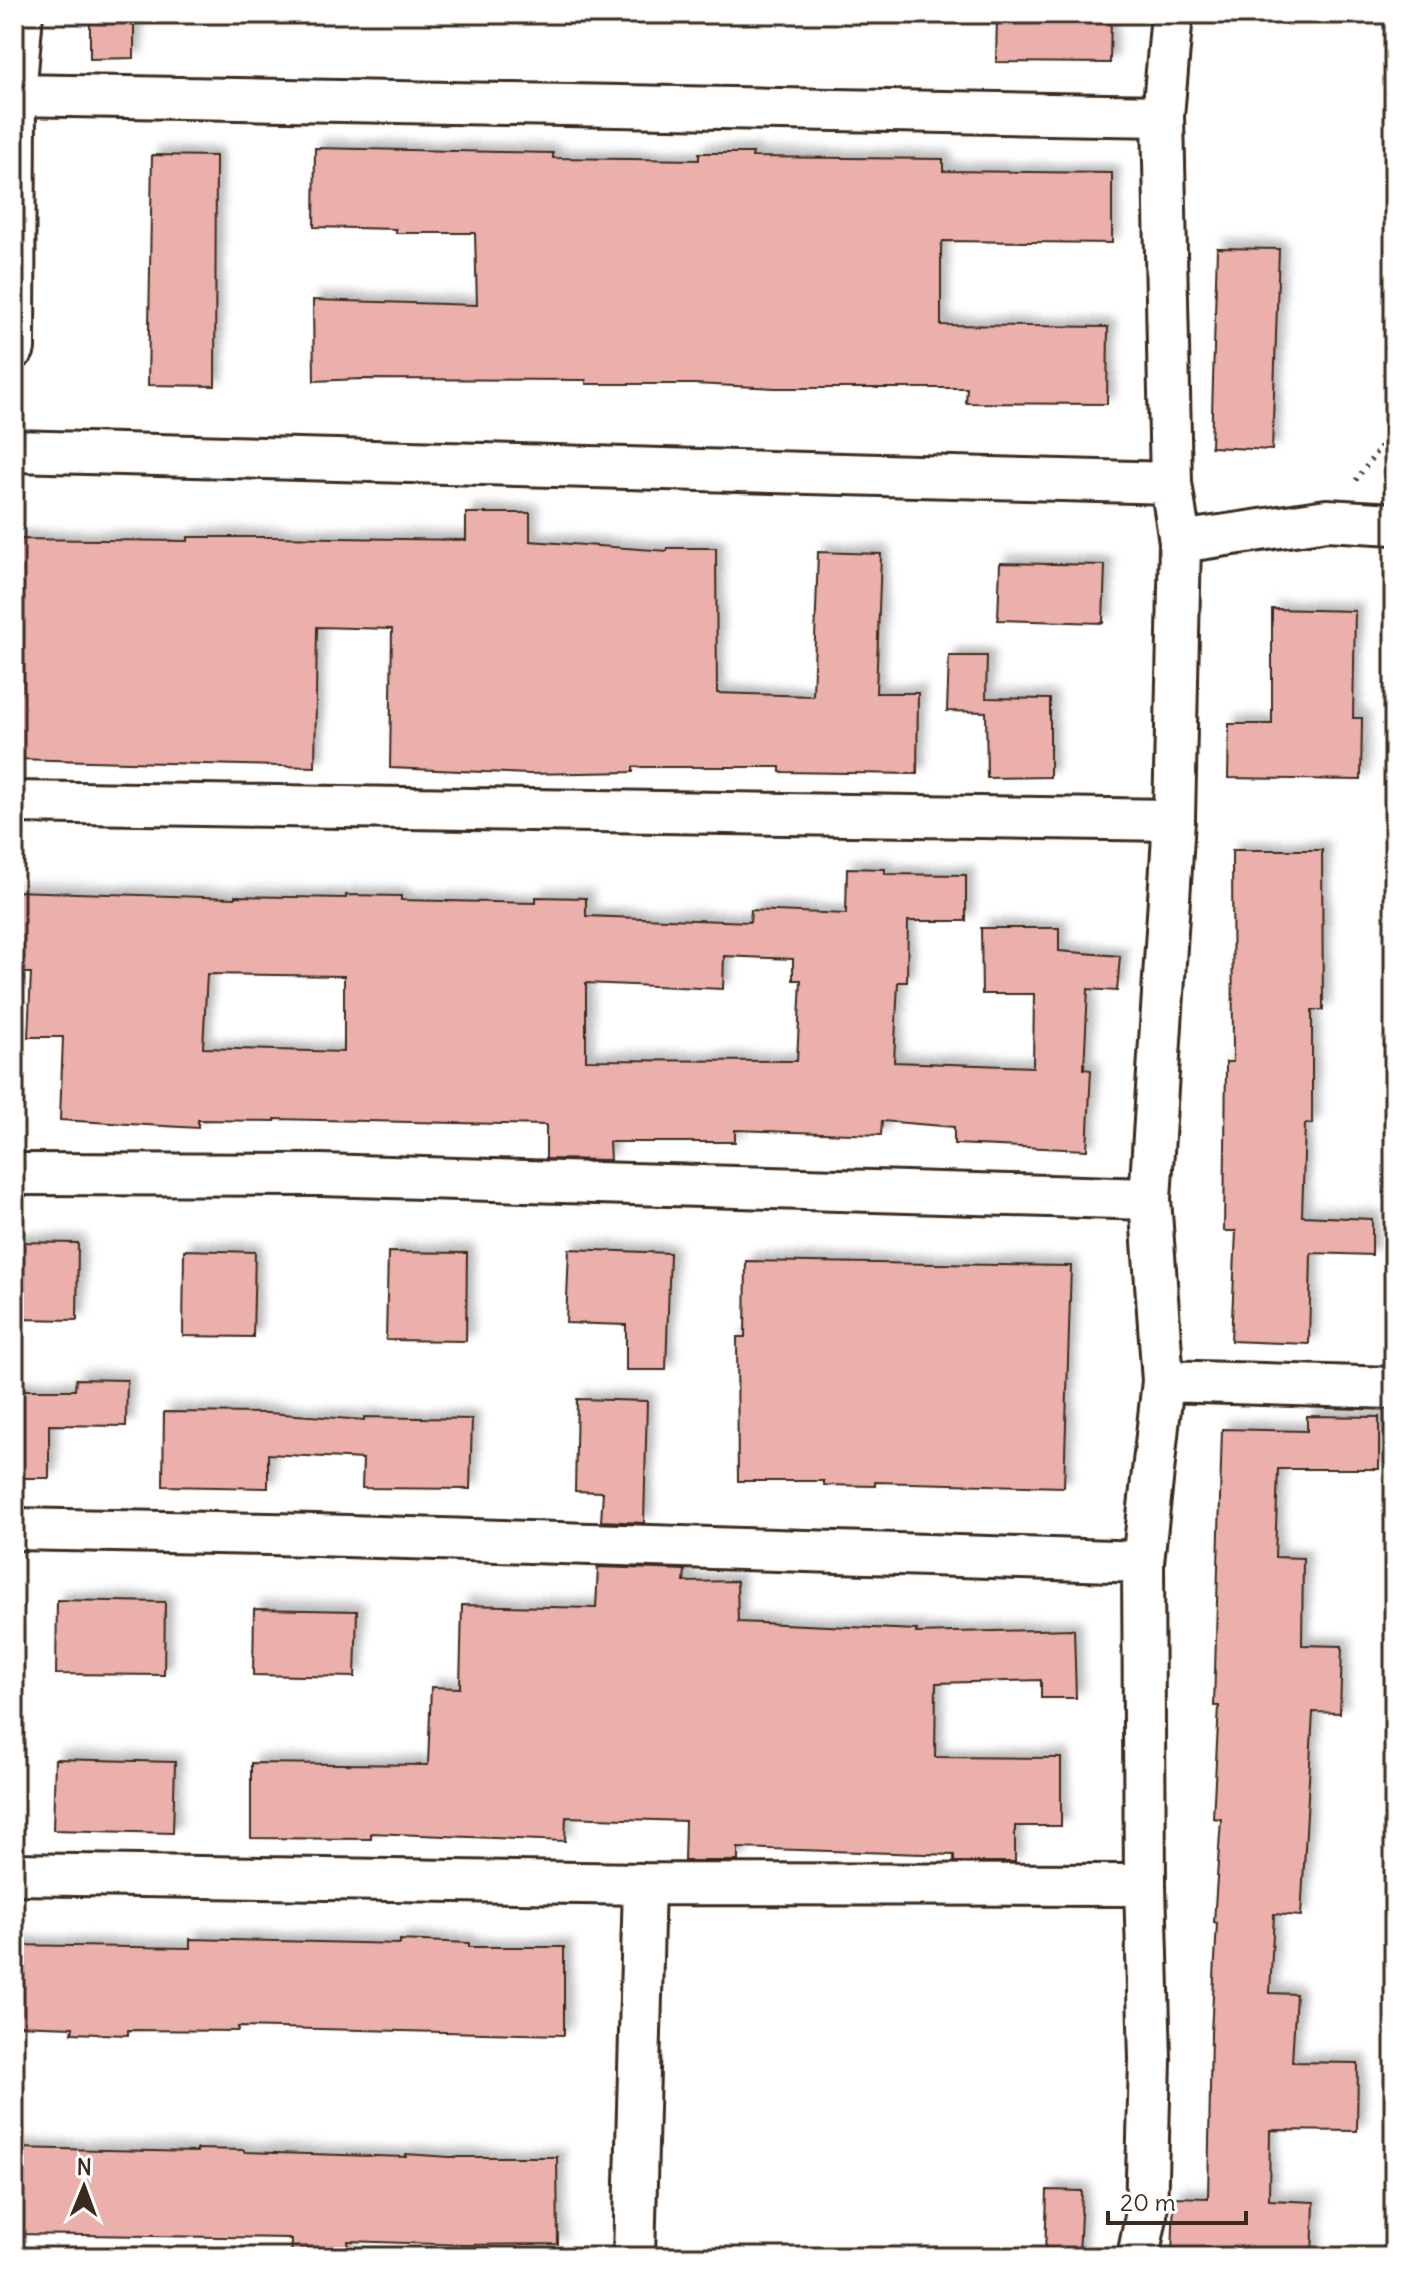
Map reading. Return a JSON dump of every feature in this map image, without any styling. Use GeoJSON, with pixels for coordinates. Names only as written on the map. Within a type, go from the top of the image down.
{"type":"FeatureCollection","features":[{"type":"Feature","properties":{"kind":"street"},"geometry":{"type":"LineString","coordinates":[[14,348],[14,95],[22,14]]}},
{"type":"Feature","properties":{"kind":"street"},"geometry":{"type":"LineString","coordinates":[[1138,2257],[1146,2217],[1150,2059],[1145,1885],[1143,1562],[1163,1381],[1150,1199],[1174,820],[1180,542],[1171,483],[1163,116],[1172,14]]}},
{"type":"Feature","properties":{"kind":"street"},"geometry":{"type":"LineString","coordinates":[[14,95],[1163,116]]}},
{"type":"Feature","properties":{"kind":"street"},"geometry":{"type":"LineString","coordinates":[[14,451],[1171,483]]}},
{"type":"Feature","properties":{"kind":"street"},"geometry":{"type":"LineString","coordinates":[[1180,542],[1327,520],[1394,524]]}},
{"type":"Feature","properties":{"kind":"street"},"geometry":{"type":"LineString","coordinates":[[14,802],[1174,820]]}},
{"type":"Feature","properties":{"kind":"street"},"geometry":{"type":"LineString","coordinates":[[14,1174],[320,1175],[1150,1199]]}},
{"type":"Feature","properties":{"kind":"street"},"geometry":{"type":"LineString","coordinates":[[1163,1381],[1394,1388]]}},
{"type":"Feature","properties":{"kind":"street"},"geometry":{"type":"LineString","coordinates":[[14,1529],[332,1535],[1143,1562]]}},
{"type":"Feature","properties":{"kind":"street"},"geometry":{"type":"LineString","coordinates":[[14,1874],[644,1884],[1145,1885]]}},
{"type":"Feature","properties":{"kind":"street"},"geometry":{"type":"LineString","coordinates":[[634,2257],[644,1884]]}},
{"type":"Feature","properties":{"kind":"path"},"geometry":{"type":"LineString","coordinates":[[1327,520],[1394,428]]}},
{"type":"Feature","properties":{"kind":"building"},"geometry":{"type":"Polygon","coordinates":[[[90,14],[134,14],[134,58],[90,59],[90,14]]]}},
{"type":"Feature","properties":{"kind":"building"},"geometry":{"type":"Polygon","coordinates":[[[997,14],[1111,14],[1110,63],[996,62],[997,14]]]}},
{"type":"Feature","properties":{"kind":"building"},"geometry":{"type":"Polygon","coordinates":[[[315,148],[553,153],[553,158],[699,160],[699,153],[753,153],[752,157],[943,159],[943,171],[1112,173],[1112,243],[943,241],[941,247],[941,325],[1108,327],[1107,404],[966,403],[967,388],[776,388],[586,384],[586,380],[314,381],[313,300],[477,305],[475,233],[396,233],[396,229],[314,227],[315,148]]]}},
{"type":"Feature","properties":{"kind":"building"},"geometry":{"type":"Polygon","coordinates":[[[152,155],[216,156],[215,386],[148,385],[152,155]]]}},
{"type":"Feature","properties":{"kind":"building"},"geometry":{"type":"Polygon","coordinates":[[[1217,248],[1279,249],[1272,450],[1211,447],[1217,248]]]}},
{"type":"Feature","properties":{"kind":"building"},"geometry":{"type":"Polygon","coordinates":[[[466,513],[530,513],[530,541],[667,551],[667,548],[716,548],[717,693],[813,696],[818,552],[881,554],[876,693],[918,693],[917,774],[780,772],[780,767],[633,767],[633,772],[528,774],[390,768],[392,629],[317,627],[315,767],[14,759],[14,539],[188,541],[188,537],[272,537],[466,540],[466,513]]]}},
{"type":"Feature","properties":{"kind":"building"},"geometry":{"type":"Polygon","coordinates":[[[1000,563],[1105,565],[1103,623],[998,620],[1000,563]]]}},
{"type":"Feature","properties":{"kind":"building"},"geometry":{"type":"Polygon","coordinates":[[[1272,609],[1355,611],[1353,718],[1362,718],[1361,780],[1228,778],[1229,724],[1272,724],[1272,609]]]}},
{"type":"Feature","properties":{"kind":"building"},"geometry":{"type":"Polygon","coordinates":[[[949,656],[987,656],[986,698],[1050,699],[1050,777],[987,778],[986,712],[947,711],[949,656]]]}},
{"type":"Feature","properties":{"kind":"building"},"geometry":{"type":"Polygon","coordinates":[[[1232,850],[1322,850],[1323,1010],[1312,1010],[1312,1124],[1305,1124],[1302,1216],[1372,1219],[1372,1255],[1311,1253],[1309,1344],[1231,1341],[1236,1231],[1224,1231],[1226,1062],[1233,1062],[1232,850]]]}},
{"type":"Feature","properties":{"kind":"building"},"geometry":{"type":"Polygon","coordinates":[[[847,868],[885,869],[885,874],[966,875],[966,921],[908,921],[907,982],[898,982],[894,1062],[1033,1067],[1034,994],[982,994],[981,928],[1059,928],[1059,951],[1120,956],[1117,991],[1088,989],[1084,1069],[1091,1070],[1087,1150],[954,1144],[954,1127],[882,1121],[881,1135],[735,1130],[735,1142],[609,1142],[610,1160],[546,1159],[546,1125],[275,1119],[198,1120],[198,1128],[60,1120],[63,1037],[28,1037],[31,973],[14,973],[14,891],[235,898],[401,896],[401,900],[536,903],[536,897],[586,898],[586,916],[750,922],[751,910],[846,914],[847,868]],[[724,956],[723,989],[586,983],[586,1060],[797,1061],[801,980],[793,980],[793,959],[724,956]],[[207,974],[203,1048],[344,1052],[344,976],[207,974]]]}},
{"type":"Feature","properties":{"kind":"building"},"geometry":{"type":"Polygon","coordinates":[[[14,1242],[78,1243],[77,1320],[14,1319],[14,1242]]]}},
{"type":"Feature","properties":{"kind":"building"},"geometry":{"type":"Polygon","coordinates":[[[569,1249],[670,1253],[666,1370],[626,1370],[626,1325],[566,1323],[569,1249]]]}},
{"type":"Feature","properties":{"kind":"building"},"geometry":{"type":"Polygon","coordinates":[[[184,1250],[255,1252],[253,1337],[183,1336],[184,1250]]]}},
{"type":"Feature","properties":{"kind":"building"},"geometry":{"type":"Polygon","coordinates":[[[388,1252],[467,1253],[466,1341],[386,1340],[388,1252]]]}},
{"type":"Feature","properties":{"kind":"building"},"geometry":{"type":"Polygon","coordinates":[[[746,1261],[1071,1266],[1064,1487],[875,1482],[875,1486],[824,1485],[824,1481],[738,1481],[737,1337],[745,1337],[746,1261]]]}},
{"type":"Feature","properties":{"kind":"building"},"geometry":{"type":"Polygon","coordinates":[[[76,1379],[127,1380],[126,1426],[49,1425],[49,1478],[14,1478],[14,1390],[75,1390],[76,1379]]]}},
{"type":"Feature","properties":{"kind":"building"},"geometry":{"type":"Polygon","coordinates":[[[577,1399],[647,1401],[644,1523],[601,1521],[603,1492],[575,1491],[577,1399]]]}},
{"type":"Feature","properties":{"kind":"building"},"geometry":{"type":"Polygon","coordinates":[[[164,1412],[269,1413],[364,1420],[364,1417],[472,1419],[470,1489],[362,1488],[363,1459],[268,1454],[268,1488],[163,1486],[164,1412]]]}},
{"type":"Feature","properties":{"kind":"building"},"geometry":{"type":"Polygon","coordinates":[[[1307,1416],[1379,1417],[1379,1469],[1278,1469],[1275,1557],[1303,1558],[1302,1645],[1342,1646],[1340,1713],[1313,1712],[1301,1916],[1274,1914],[1270,1993],[1296,1994],[1292,2062],[1358,2063],[1357,2131],[1270,2130],[1269,2200],[1314,2202],[1312,2257],[1172,2257],[1174,2197],[1208,2198],[1217,1923],[1214,1922],[1221,1819],[1213,1818],[1219,1706],[1214,1706],[1222,1429],[1307,1431],[1307,1416]]]}},
{"type":"Feature","properties":{"kind":"building"},"geometry":{"type":"Polygon","coordinates":[[[598,1567],[685,1570],[684,1582],[737,1581],[738,1622],[917,1630],[916,1633],[1074,1629],[1076,1698],[1041,1698],[1041,1680],[936,1683],[935,1757],[1061,1758],[1061,1826],[1015,1826],[1015,1862],[954,1862],[954,1855],[738,1848],[738,1861],[684,1861],[685,1821],[566,1817],[565,1841],[371,1833],[371,1839],[251,1838],[251,1763],[428,1765],[431,1687],[460,1688],[462,1605],[596,1608],[598,1567]]]}},
{"type":"Feature","properties":{"kind":"building"},"geometry":{"type":"Polygon","coordinates":[[[57,1600],[165,1602],[164,1675],[56,1674],[57,1600]]]}},
{"type":"Feature","properties":{"kind":"building"},"geometry":{"type":"Polygon","coordinates":[[[254,1609],[357,1611],[355,1677],[253,1675],[254,1609]]]}},
{"type":"Feature","properties":{"kind":"building"},"geometry":{"type":"Polygon","coordinates":[[[55,1759],[175,1762],[173,1833],[53,1830],[55,1759]]]}},
{"type":"Feature","properties":{"kind":"building"},"geometry":{"type":"Polygon","coordinates":[[[190,1939],[400,1944],[400,1940],[469,1943],[469,1947],[564,1947],[564,2035],[238,2027],[238,2031],[128,2030],[128,2035],[72,2033],[73,2027],[14,2025],[14,1945],[190,1948],[190,1939]]]}},
{"type":"Feature","properties":{"kind":"building"},"geometry":{"type":"Polygon","coordinates":[[[14,2148],[197,2152],[197,2149],[244,2150],[406,2157],[406,2154],[557,2157],[558,2244],[348,2241],[348,2257],[291,2257],[292,2240],[289,2238],[14,2234],[14,2148]]]}},
{"type":"Feature","properties":{"kind":"building"},"geometry":{"type":"Polygon","coordinates":[[[1047,2190],[1082,2191],[1079,2257],[1045,2257],[1047,2190]]]}}]}
